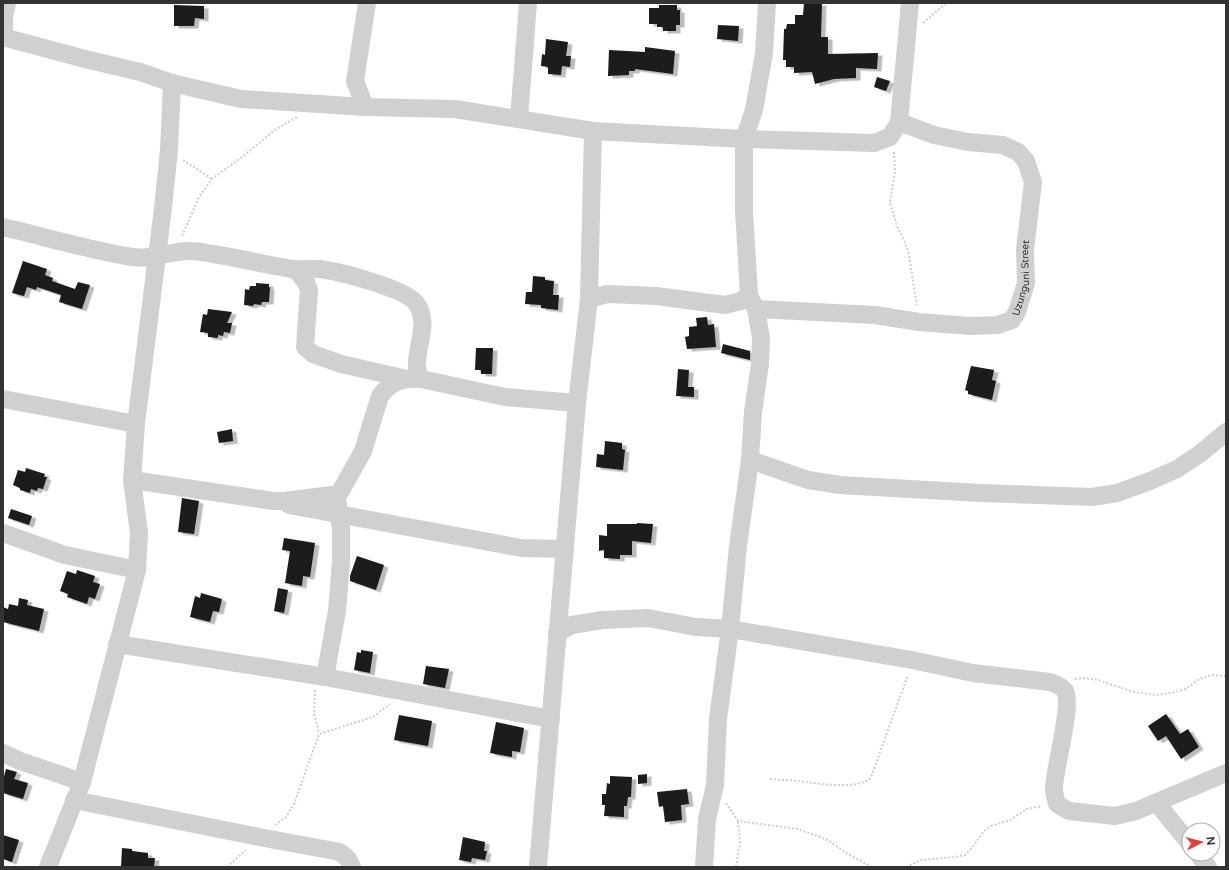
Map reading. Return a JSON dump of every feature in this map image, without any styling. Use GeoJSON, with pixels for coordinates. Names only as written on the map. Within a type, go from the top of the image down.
{"type":"FeatureCollection","features":[{"type":"Feature","properties":{"kind":"street"},"geometry":{"type":"LineString","coordinates":[[7,3],[4,17],[3,37],[84,59],[140,72],[172,83],[242,99],[365,107],[455,109],[593,131],[744,140],[874,143],[895,130],[910,3]]}},
{"type":"Feature","properties":{"kind":"street"},"geometry":{"type":"LineString","coordinates":[[365,107],[355,81],[366,3]]}},
{"type":"Feature","properties":{"kind":"street"},"geometry":{"type":"LineString","coordinates":[[519,118],[528,3]]}},
{"type":"Feature","properties":{"kind":"street"},"geometry":{"type":"LineString","coordinates":[[704,867],[707,820],[715,785],[718,719],[730,630],[738,546],[750,460],[760,364],[761,338],[753,302],[744,211],[744,140],[754,110],[764,53],[767,3]]}},
{"type":"Feature","properties":{"kind":"street"},"geometry":{"type":"LineString","coordinates":[[326,104],[355,81]]}},
{"type":"Feature","properties":{"kind":"street"},"geometry":{"type":"LineString","coordinates":[[48,867],[82,782],[136,570],[139,533],[132,480],[136,424],[158,256],[169,150],[172,83]]}},
{"type":"Feature","properties":{"kind":"street","name":"Uzunguni Street"},"geometry":{"type":"LineString","coordinates":[[753,302],[874,315],[919,322],[971,326],[998,325],[1012,320],[1017,312],[1026,283],[1025,250],[1033,182],[1026,162],[1018,152],[1003,145],[968,142],[934,135],[895,130]]}},
{"type":"Feature","properties":{"kind":"street"},"geometry":{"type":"LineString","coordinates":[[538,867],[577,403],[589,298],[593,131]]}},
{"type":"Feature","properties":{"kind":"street"},"geometry":{"type":"LineString","coordinates":[[3,227],[135,257],[158,256],[176,252],[192,251],[295,269],[320,269],[395,289],[414,301],[420,308],[422,332],[414,379]]}},
{"type":"Feature","properties":{"kind":"street"},"geometry":{"type":"LineString","coordinates":[[295,269],[306,282],[308,290],[306,347],[313,354],[341,364],[505,397],[577,403]]}},
{"type":"Feature","properties":{"kind":"street"},"geometry":{"type":"LineString","coordinates":[[589,298],[607,294],[656,296],[725,305],[741,301],[753,302]]}},
{"type":"Feature","properties":{"kind":"street"},"geometry":{"type":"LineString","coordinates":[[325,677],[337,610],[341,561],[341,527],[338,514],[339,494],[363,451],[380,396],[385,389],[393,384],[414,379]]}},
{"type":"Feature","properties":{"kind":"street"},"geometry":{"type":"LineString","coordinates":[[3,399],[136,424]]}},
{"type":"Feature","properties":{"kind":"street"},"geometry":{"type":"LineString","coordinates":[[750,460],[808,480],[840,485],[981,493],[1092,496],[1118,493],[1177,469],[1201,453],[1226,432]]}},
{"type":"Feature","properties":{"kind":"street"},"geometry":{"type":"LineString","coordinates":[[132,480],[273,501],[298,508],[520,548],[564,549]]}},
{"type":"Feature","properties":{"kind":"street"},"geometry":{"type":"LineString","coordinates":[[273,501],[339,494]]}},
{"type":"Feature","properties":{"kind":"street"},"geometry":{"type":"LineString","coordinates":[[3,534],[65,555],[136,570]]}},
{"type":"Feature","properties":{"kind":"street"},"geometry":{"type":"LineString","coordinates":[[557,633],[572,625],[602,620],[648,618],[696,627],[730,630],[912,660],[973,673],[1050,682],[1059,686],[1066,692],[1067,704],[1054,791],[1057,804],[1069,811],[1115,816],[1136,812],[1226,773]]}},
{"type":"Feature","properties":{"kind":"street"},"geometry":{"type":"LineString","coordinates":[[117,644],[325,677],[551,719]]}},
{"type":"Feature","properties":{"kind":"street"},"geometry":{"type":"LineString","coordinates":[[3,753],[20,761],[82,782]]}},
{"type":"Feature","properties":{"kind":"street"},"geometry":{"type":"LineString","coordinates":[[74,800],[340,852],[348,860],[352,867]]}},
{"type":"Feature","properties":{"kind":"street"},"geometry":{"type":"LineString","coordinates":[[1157,803],[1181,833]]}},
{"type":"Feature","properties":{"kind":"path"},"geometry":{"type":"LineString","coordinates":[[907,37],[946,3]]}},
{"type":"Feature","properties":{"kind":"path"},"geometry":{"type":"LineString","coordinates":[[176,252],[199,197],[212,179],[276,129],[326,104]]}},
{"type":"Feature","properties":{"kind":"path"},"geometry":{"type":"LineString","coordinates":[[895,130],[895,162],[890,203],[897,226],[905,242],[909,255],[919,322]]}},
{"type":"Feature","properties":{"kind":"path"},"geometry":{"type":"LineString","coordinates":[[169,150],[212,179]]}},
{"type":"Feature","properties":{"kind":"path"},"geometry":{"type":"LineString","coordinates":[[770,779],[835,786],[868,781],[871,777],[892,716],[908,678],[912,660]]}},
{"type":"Feature","properties":{"kind":"path"},"geometry":{"type":"LineString","coordinates":[[1066,692],[1070,684],[1075,679],[1082,678],[1098,680],[1134,692],[1157,695],[1186,689],[1199,679],[1212,675],[1226,676]]}},
{"type":"Feature","properties":{"kind":"path"},"geometry":{"type":"LineString","coordinates":[[227,867],[259,837],[286,817],[294,804],[319,734],[314,714],[315,689],[325,677]]}},
{"type":"Feature","properties":{"kind":"path"},"geometry":{"type":"LineString","coordinates":[[319,734],[373,717],[395,700],[399,690]]}},
{"type":"Feature","properties":{"kind":"path"},"geometry":{"type":"LineString","coordinates":[[715,785],[738,821],[740,843],[736,867]]}},
{"type":"Feature","properties":{"kind":"path"},"geometry":{"type":"LineString","coordinates":[[906,867],[921,860],[965,855],[972,848],[984,830],[991,826],[1011,820],[1026,809],[1057,804]]}},
{"type":"Feature","properties":{"kind":"path"},"geometry":{"type":"LineString","coordinates":[[738,821],[798,829],[828,840],[848,854],[872,867]]}},
{"type":"Feature","properties":{"kind":"building"},"geometry":{"type":"Polygon","coordinates":[[[804,3],[822,3],[821,37],[828,37],[828,54],[878,53],[877,69],[856,68],[856,78],[834,79],[815,84],[812,72],[794,73],[794,67],[786,67],[786,60],[783,60],[784,29],[786,29],[787,24],[795,24],[795,15],[803,15],[804,3]]]}},
{"type":"Feature","properties":{"kind":"building"},"geometry":{"type":"Polygon","coordinates":[[[174,5],[204,6],[204,19],[195,18],[194,26],[174,26],[174,5]]]}},
{"type":"Feature","properties":{"kind":"building"},"geometry":{"type":"Polygon","coordinates":[[[659,5],[677,5],[677,10],[680,10],[680,25],[676,25],[676,31],[663,31],[663,27],[657,27],[657,24],[649,24],[649,8],[659,8],[659,5]]]}},
{"type":"Feature","properties":{"kind":"building"},"geometry":{"type":"Polygon","coordinates":[[[718,25],[739,26],[738,41],[717,39],[718,25]]]}},
{"type":"Feature","properties":{"kind":"building"},"geometry":{"type":"Polygon","coordinates":[[[546,39],[568,42],[566,56],[571,56],[570,67],[562,66],[561,75],[548,74],[548,67],[541,66],[542,54],[545,55],[546,39]]]}},
{"type":"Feature","properties":{"kind":"building"},"geometry":{"type":"Polygon","coordinates":[[[645,47],[675,51],[673,74],[635,69],[635,71],[629,71],[629,75],[608,76],[609,50],[645,52],[645,47]]]}},
{"type":"Feature","properties":{"kind":"building"},"geometry":{"type":"Polygon","coordinates":[[[877,77],[890,81],[886,91],[874,87],[877,77]]]}},
{"type":"Feature","properties":{"kind":"building"},"geometry":{"type":"Polygon","coordinates":[[[23,261],[47,269],[45,275],[53,278],[52,281],[75,289],[78,282],[90,285],[82,309],[59,302],[61,295],[37,287],[36,290],[27,287],[24,296],[12,293],[23,261]]]}},
{"type":"Feature","properties":{"kind":"building"},"geometry":{"type":"Polygon","coordinates":[[[533,276],[545,277],[545,280],[554,281],[553,295],[559,295],[558,310],[541,308],[541,305],[525,304],[526,292],[532,292],[533,276]]]}},
{"type":"Feature","properties":{"kind":"building"},"geometry":{"type":"Polygon","coordinates":[[[256,283],[269,284],[269,302],[262,302],[261,305],[254,304],[253,306],[244,305],[245,289],[249,290],[250,286],[256,286],[256,283]]]}},
{"type":"Feature","properties":{"kind":"building"},"geometry":{"type":"Polygon","coordinates":[[[208,309],[232,312],[227,323],[232,323],[230,333],[224,332],[223,336],[218,335],[218,338],[208,337],[208,333],[200,332],[203,314],[207,315],[208,309]]]}},
{"type":"Feature","properties":{"kind":"building"},"geometry":{"type":"Polygon","coordinates":[[[707,317],[708,325],[714,324],[716,347],[687,349],[685,337],[689,336],[689,327],[697,326],[696,318],[707,317]]]}},
{"type":"Feature","properties":{"kind":"building"},"geometry":{"type":"Polygon","coordinates":[[[723,344],[750,351],[750,360],[721,353],[723,344]]]}},
{"type":"Feature","properties":{"kind":"building"},"geometry":{"type":"Polygon","coordinates":[[[476,348],[493,348],[492,374],[481,374],[481,370],[475,370],[476,348]]]}},
{"type":"Feature","properties":{"kind":"building"},"geometry":{"type":"Polygon","coordinates":[[[971,366],[994,370],[992,380],[996,381],[992,400],[968,394],[968,391],[965,390],[971,366]]]}},
{"type":"Feature","properties":{"kind":"building"},"geometry":{"type":"Polygon","coordinates":[[[678,369],[689,370],[688,387],[694,387],[694,397],[676,396],[678,369]]]}},
{"type":"Feature","properties":{"kind":"building"},"geometry":{"type":"Polygon","coordinates":[[[232,429],[233,441],[219,443],[217,432],[232,429]]]}},
{"type":"Feature","properties":{"kind":"building"},"geometry":{"type":"Polygon","coordinates":[[[605,441],[622,443],[622,449],[625,450],[623,470],[596,467],[597,454],[604,455],[605,441]]]}},
{"type":"Feature","properties":{"kind":"building"},"geometry":{"type":"Polygon","coordinates":[[[26,468],[45,474],[44,477],[47,477],[43,489],[38,488],[37,491],[31,489],[30,493],[20,490],[20,488],[13,485],[18,470],[25,472],[26,468]]]}},
{"type":"Feature","properties":{"kind":"building"},"geometry":{"type":"Polygon","coordinates":[[[182,498],[199,501],[194,534],[178,532],[182,498]]]}},
{"type":"Feature","properties":{"kind":"building"},"geometry":{"type":"Polygon","coordinates":[[[11,509],[32,516],[29,525],[8,518],[11,509]]]}},
{"type":"Feature","properties":{"kind":"building"},"geometry":{"type":"Polygon","coordinates":[[[607,524],[653,524],[651,543],[632,541],[632,555],[620,555],[620,559],[604,558],[604,550],[599,551],[599,535],[607,536],[607,524]]]}},
{"type":"Feature","properties":{"kind":"building"},"geometry":{"type":"Polygon","coordinates":[[[284,538],[315,543],[310,577],[303,576],[302,586],[285,583],[290,551],[282,550],[284,538]]]}},
{"type":"Feature","properties":{"kind":"building"},"geometry":{"type":"Polygon","coordinates":[[[357,556],[384,565],[376,590],[350,581],[350,576],[357,556]]]}},
{"type":"Feature","properties":{"kind":"building"},"geometry":{"type":"Polygon","coordinates":[[[77,570],[95,576],[93,582],[100,584],[95,599],[89,597],[87,604],[67,597],[68,594],[60,591],[67,571],[76,574],[77,570]]]}},
{"type":"Feature","properties":{"kind":"building"},"geometry":{"type":"Polygon","coordinates":[[[278,588],[288,590],[284,613],[274,611],[278,588]]]}},
{"type":"Feature","properties":{"kind":"building"},"geometry":{"type":"Polygon","coordinates":[[[201,593],[222,599],[219,612],[213,611],[210,622],[190,617],[195,596],[200,598],[201,593]]]}},
{"type":"Feature","properties":{"kind":"building"},"geometry":{"type":"Polygon","coordinates":[[[19,598],[28,600],[27,605],[44,609],[39,631],[3,622],[3,607],[8,609],[9,604],[18,606],[19,598]]]}},
{"type":"Feature","properties":{"kind":"building"},"geometry":{"type":"Polygon","coordinates":[[[361,650],[373,652],[370,673],[354,670],[357,652],[361,653],[361,650]]]}},
{"type":"Feature","properties":{"kind":"building"},"geometry":{"type":"Polygon","coordinates":[[[426,666],[449,669],[445,688],[423,684],[426,666]]]}},
{"type":"Feature","properties":{"kind":"building"},"geometry":{"type":"Polygon","coordinates":[[[1166,714],[1180,734],[1188,729],[1199,747],[1181,759],[1166,736],[1158,741],[1148,726],[1166,714]]]}},
{"type":"Feature","properties":{"kind":"building"},"geometry":{"type":"Polygon","coordinates":[[[399,715],[432,721],[428,746],[394,740],[399,715]]]}},
{"type":"Feature","properties":{"kind":"building"},"geometry":{"type":"Polygon","coordinates":[[[496,722],[524,728],[520,752],[512,751],[512,757],[490,753],[496,722]]]}},
{"type":"Feature","properties":{"kind":"building"},"geometry":{"type":"Polygon","coordinates":[[[6,769],[17,772],[14,779],[28,783],[23,799],[3,793],[3,780],[6,769]]]}},
{"type":"Feature","properties":{"kind":"building"},"geometry":{"type":"Polygon","coordinates":[[[647,774],[647,783],[638,784],[638,775],[647,774]]]}},
{"type":"Feature","properties":{"kind":"building"},"geometry":{"type":"Polygon","coordinates":[[[610,776],[632,777],[631,797],[628,797],[627,806],[624,806],[624,817],[604,816],[605,805],[602,805],[602,794],[606,794],[607,783],[610,784],[610,776]]]}},
{"type":"Feature","properties":{"kind":"building"},"geometry":{"type":"Polygon","coordinates":[[[687,789],[689,804],[681,805],[682,820],[665,822],[663,806],[659,807],[657,792],[687,789]]]}},
{"type":"Feature","properties":{"kind":"building"},"geometry":{"type":"Polygon","coordinates":[[[3,835],[19,840],[12,862],[3,859],[3,835]]]}},
{"type":"Feature","properties":{"kind":"building"},"geometry":{"type":"Polygon","coordinates":[[[463,837],[485,842],[484,851],[487,851],[485,860],[472,858],[471,862],[459,860],[463,837]]]}},
{"type":"Feature","properties":{"kind":"building"},"geometry":{"type":"Polygon","coordinates":[[[122,848],[148,853],[148,858],[155,858],[154,867],[121,867],[122,848]]]}}]}
